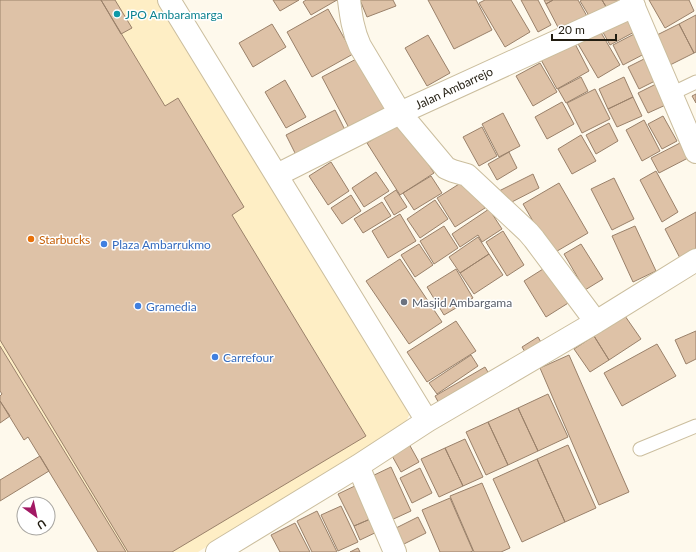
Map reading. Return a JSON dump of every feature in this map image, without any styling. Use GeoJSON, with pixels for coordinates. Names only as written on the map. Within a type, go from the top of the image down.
{"type":"FeatureCollection","features":[{"type":"Feature","properties":{"kind":"street"},"geometry":{"type":"LineString","coordinates":[[170,0],[427,421]]}},
{"type":"Feature","properties":{"kind":"street"},"geometry":{"type":"LineString","coordinates":[[349,0],[355,36],[400,113],[446,168],[453,172],[467,175],[528,232],[596,322]]}},
{"type":"Feature","properties":{"kind":"street"},"geometry":{"type":"LineString","coordinates":[[632,3],[696,152]]}},
{"type":"Feature","properties":{"kind":"street","name":"Jalan Ambarrejo"},"geometry":{"type":"LineString","coordinates":[[277,175],[400,113],[632,3]]}},
{"type":"Feature","properties":{"kind":"street"},"geometry":{"type":"LineString","coordinates":[[218,552],[358,466],[427,421],[596,322],[696,260]]}},
{"type":"Feature","properties":{"kind":"street"},"geometry":{"type":"LineString","coordinates":[[358,466],[395,552]]}},
{"type":"Feature","properties":{"kind":"lane"},"geometry":{"type":"LineString","coordinates":[[671,94],[696,82]]}},
{"type":"Feature","properties":{"kind":"lane"},"geometry":{"type":"LineString","coordinates":[[640,450],[696,426]]}},
{"type":"Feature","properties":{"kind":"shaded area","name":"Plaza Ambarrukmo"},"geometry":{"type":"Polygon","coordinates":[[[0,0],[159,0],[411,411],[405,424],[198,552],[126,552],[0,346],[0,0]]]}},
{"type":"Feature","properties":{"kind":"building","name":"Plaza Ambarrukmo"},"geometry":{"type":"Polygon","coordinates":[[[0,0],[101,0],[165,106],[178,98],[244,207],[232,215],[366,436],[172,552],[128,552],[0,340],[0,0]]]}},
{"type":"Feature","properties":{"kind":"building","name":"JPO Ambaramarga"},"geometry":{"type":"Polygon","coordinates":[[[101,0],[115,0],[132,28],[121,34],[101,0]]]}},
{"type":"Feature","properties":{"kind":"building"},"geometry":{"type":"Polygon","coordinates":[[[273,0],[299,0],[280,11],[273,0]]]}},
{"type":"Feature","properties":{"kind":"building"},"geometry":{"type":"Polygon","coordinates":[[[306,0],[337,0],[311,15],[303,2],[306,0]]]}},
{"type":"Feature","properties":{"kind":"building"},"geometry":{"type":"Polygon","coordinates":[[[360,0],[393,0],[396,6],[367,17],[360,0]]]}},
{"type":"Feature","properties":{"kind":"building"},"geometry":{"type":"Polygon","coordinates":[[[428,0],[476,0],[492,30],[454,49],[428,0]]]}},
{"type":"Feature","properties":{"kind":"building"},"geometry":{"type":"Polygon","coordinates":[[[485,0],[511,0],[530,32],[505,47],[479,3],[485,0]]]}},
{"type":"Feature","properties":{"kind":"building"},"geometry":{"type":"Polygon","coordinates":[[[521,0],[538,0],[551,25],[538,32],[521,0]]]}},
{"type":"Feature","properties":{"kind":"building"},"geometry":{"type":"Polygon","coordinates":[[[544,0],[553,0],[546,4],[544,0]]]}},
{"type":"Feature","properties":{"kind":"building"},"geometry":{"type":"Polygon","coordinates":[[[553,0],[578,0],[588,18],[561,33],[546,4],[553,0]]]}},
{"type":"Feature","properties":{"kind":"building"},"geometry":{"type":"Polygon","coordinates":[[[602,0],[608,10],[591,19],[580,1],[602,0]]]}},
{"type":"Feature","properties":{"kind":"building"},"geometry":{"type":"Polygon","coordinates":[[[602,0],[625,0],[608,10],[602,0]]]}},
{"type":"Feature","properties":{"kind":"building"},"geometry":{"type":"Polygon","coordinates":[[[649,0],[689,0],[694,11],[665,28],[649,0]]]}},
{"type":"Feature","properties":{"kind":"building"},"geometry":{"type":"Polygon","coordinates":[[[328,9],[353,54],[312,77],[287,32],[328,9]]]}},
{"type":"Feature","properties":{"kind":"building"},"geometry":{"type":"Polygon","coordinates":[[[627,10],[638,30],[610,45],[599,25],[627,10]]]}},
{"type":"Feature","properties":{"kind":"building"},"geometry":{"type":"Polygon","coordinates":[[[696,15],[696,52],[694,53],[679,24],[696,15]]]}},
{"type":"Feature","properties":{"kind":"building"},"geometry":{"type":"Polygon","coordinates":[[[272,24],[286,47],[253,67],[239,43],[272,24]]]}},
{"type":"Feature","properties":{"kind":"building"},"geometry":{"type":"Polygon","coordinates":[[[596,24],[620,65],[598,78],[574,37],[596,24]]]}},
{"type":"Feature","properties":{"kind":"building"},"geometry":{"type":"Polygon","coordinates":[[[679,24],[694,53],[668,66],[653,37],[679,24]]]}},
{"type":"Feature","properties":{"kind":"building"},"geometry":{"type":"Polygon","coordinates":[[[638,32],[648,52],[623,65],[613,45],[638,32]]]}},
{"type":"Feature","properties":{"kind":"building"},"geometry":{"type":"Polygon","coordinates":[[[428,35],[450,73],[427,86],[405,48],[428,35]]]}},
{"type":"Feature","properties":{"kind":"building"},"geometry":{"type":"Polygon","coordinates":[[[572,38],[589,71],[557,89],[539,56],[572,38]]]}},
{"type":"Feature","properties":{"kind":"building"},"geometry":{"type":"Polygon","coordinates":[[[362,56],[389,107],[349,128],[322,77],[362,56]]]}},
{"type":"Feature","properties":{"kind":"building"},"geometry":{"type":"Polygon","coordinates":[[[648,57],[659,79],[639,89],[628,67],[648,57]]]}},
{"type":"Feature","properties":{"kind":"building"},"geometry":{"type":"Polygon","coordinates":[[[540,63],[557,92],[533,106],[516,76],[540,63]]]}},
{"type":"Feature","properties":{"kind":"building"},"geometry":{"type":"Polygon","coordinates":[[[581,77],[588,91],[566,103],[558,89],[581,77]]]}},
{"type":"Feature","properties":{"kind":"building"},"geometry":{"type":"Polygon","coordinates":[[[624,77],[633,97],[608,109],[599,89],[624,77]]]}},
{"type":"Feature","properties":{"kind":"building"},"geometry":{"type":"Polygon","coordinates":[[[285,80],[306,117],[286,128],[265,92],[285,80]]]}},
{"type":"Feature","properties":{"kind":"building"},"geometry":{"type":"Polygon","coordinates":[[[660,82],[670,103],[648,113],[638,93],[660,82]]]}},
{"type":"Feature","properties":{"kind":"building"},"geometry":{"type":"Polygon","coordinates":[[[595,89],[610,119],[582,133],[567,103],[595,89]]]}},
{"type":"Feature","properties":{"kind":"building"},"geometry":{"type":"Polygon","coordinates":[[[696,94],[696,103],[692,96],[696,94]]]}},
{"type":"Feature","properties":{"kind":"building"},"geometry":{"type":"Polygon","coordinates":[[[633,97],[642,116],[617,127],[608,109],[633,97]]]}},
{"type":"Feature","properties":{"kind":"building"},"geometry":{"type":"Polygon","coordinates":[[[562,102],[574,124],[547,139],[535,117],[562,102]]]}},
{"type":"Feature","properties":{"kind":"building"},"geometry":{"type":"Polygon","coordinates":[[[335,110],[346,132],[297,157],[286,135],[335,110]]]}},
{"type":"Feature","properties":{"kind":"building"},"geometry":{"type":"Polygon","coordinates":[[[503,113],[520,146],[499,157],[482,124],[503,113]]]}},
{"type":"Feature","properties":{"kind":"building"},"geometry":{"type":"Polygon","coordinates":[[[663,116],[677,141],[662,149],[648,124],[663,116]]]}},
{"type":"Feature","properties":{"kind":"building"},"geometry":{"type":"Polygon","coordinates":[[[644,120],[660,151],[642,161],[626,130],[644,120]]]}},
{"type":"Feature","properties":{"kind":"building"},"geometry":{"type":"Polygon","coordinates":[[[401,122],[434,173],[400,195],[367,143],[401,122]]]}},
{"type":"Feature","properties":{"kind":"building"},"geometry":{"type":"Polygon","coordinates":[[[609,123],[618,141],[596,154],[586,135],[609,123]]]}},
{"type":"Feature","properties":{"kind":"building"},"geometry":{"type":"Polygon","coordinates":[[[482,127],[497,156],[479,166],[463,137],[482,127]]]}},
{"type":"Feature","properties":{"kind":"building"},"geometry":{"type":"Polygon","coordinates":[[[581,135],[596,161],[572,174],[558,149],[581,135]]]}},
{"type":"Feature","properties":{"kind":"building"},"geometry":{"type":"Polygon","coordinates":[[[680,143],[688,158],[659,173],[651,158],[680,143]]]}},
{"type":"Feature","properties":{"kind":"building"},"geometry":{"type":"Polygon","coordinates":[[[509,152],[517,168],[497,180],[488,164],[509,152]]]}},
{"type":"Feature","properties":{"kind":"building"},"geometry":{"type":"Polygon","coordinates":[[[331,162],[349,191],[328,205],[309,176],[331,162]]]}},
{"type":"Feature","properties":{"kind":"building"},"geometry":{"type":"Polygon","coordinates":[[[656,171],[678,212],[662,222],[640,180],[656,171]]]}},
{"type":"Feature","properties":{"kind":"building"},"geometry":{"type":"Polygon","coordinates":[[[376,172],[389,191],[364,207],[352,188],[376,172]]]}},
{"type":"Feature","properties":{"kind":"building"},"geometry":{"type":"Polygon","coordinates":[[[533,174],[539,188],[506,205],[499,191],[533,174]]]}},
{"type":"Feature","properties":{"kind":"building"},"geometry":{"type":"Polygon","coordinates":[[[431,176],[442,193],[414,210],[403,193],[431,176]]]}},
{"type":"Feature","properties":{"kind":"building"},"geometry":{"type":"Polygon","coordinates":[[[614,178],[634,219],[612,230],[591,189],[614,178]]]}},
{"type":"Feature","properties":{"kind":"building"},"geometry":{"type":"Polygon","coordinates":[[[467,179],[485,208],[455,227],[437,198],[467,179]]]}},
{"type":"Feature","properties":{"kind":"building"},"geometry":{"type":"Polygon","coordinates":[[[559,183],[588,233],[552,254],[523,204],[559,183]]]}},
{"type":"Feature","properties":{"kind":"building"},"geometry":{"type":"Polygon","coordinates":[[[396,190],[407,207],[394,215],[384,198],[396,190]]]}},
{"type":"Feature","properties":{"kind":"building"},"geometry":{"type":"Polygon","coordinates":[[[351,195],[361,211],[342,224],[331,208],[351,195]]]}},
{"type":"Feature","properties":{"kind":"building"},"geometry":{"type":"Polygon","coordinates":[[[435,200],[448,219],[420,238],[407,219],[435,200]]]}},
{"type":"Feature","properties":{"kind":"building"},"geometry":{"type":"Polygon","coordinates":[[[382,202],[391,216],[363,233],[354,219],[382,202]]]}},
{"type":"Feature","properties":{"kind":"building"},"geometry":{"type":"Polygon","coordinates":[[[489,209],[502,229],[482,242],[478,235],[460,247],[452,234],[489,209]]]}},
{"type":"Feature","properties":{"kind":"building"},"geometry":{"type":"Polygon","coordinates":[[[696,212],[696,254],[682,262],[665,229],[696,212]]]}},
{"type":"Feature","properties":{"kind":"building"},"geometry":{"type":"Polygon","coordinates":[[[400,214],[416,241],[388,258],[372,231],[400,214]]]}},
{"type":"Feature","properties":{"kind":"building"},"geometry":{"type":"Polygon","coordinates":[[[444,226],[458,248],[434,264],[420,241],[444,226]]]}},
{"type":"Feature","properties":{"kind":"building"},"geometry":{"type":"Polygon","coordinates":[[[635,226],[656,271],[633,282],[612,236],[635,226]]]}},
{"type":"Feature","properties":{"kind":"building"},"geometry":{"type":"Polygon","coordinates":[[[503,231],[524,265],[507,276],[486,242],[503,231]]]}},
{"type":"Feature","properties":{"kind":"building"},"geometry":{"type":"Polygon","coordinates":[[[478,237],[489,254],[460,273],[449,257],[478,237]]]}},
{"type":"Feature","properties":{"kind":"building"},"geometry":{"type":"Polygon","coordinates":[[[419,244],[433,265],[415,277],[401,255],[419,244]]]}},
{"type":"Feature","properties":{"kind":"building"},"geometry":{"type":"Polygon","coordinates":[[[581,244],[603,279],[585,290],[564,254],[581,244]]]}},
{"type":"Feature","properties":{"kind":"building"},"geometry":{"type":"Polygon","coordinates":[[[489,254],[503,275],[474,294],[460,273],[489,254]]]}},
{"type":"Feature","properties":{"kind":"building","name":"Masjid Ambargama"},"geometry":{"type":"Polygon","coordinates":[[[400,259],[442,322],[409,344],[366,281],[400,259]]]}},
{"type":"Feature","properties":{"kind":"building"},"geometry":{"type":"Polygon","coordinates":[[[551,264],[573,300],[546,317],[524,281],[551,264]]]}},
{"type":"Feature","properties":{"kind":"building"},"geometry":{"type":"Polygon","coordinates":[[[456,269],[473,298],[444,315],[427,287],[456,269]]]}},
{"type":"Feature","properties":{"kind":"building"},"geometry":{"type":"Polygon","coordinates":[[[625,316],[641,339],[609,360],[594,336],[625,316]]]}},
{"type":"Feature","properties":{"kind":"building"},"geometry":{"type":"Polygon","coordinates":[[[456,321],[476,351],[427,382],[407,352],[456,321]]]}},
{"type":"Feature","properties":{"kind":"building"},"geometry":{"type":"Polygon","coordinates":[[[696,331],[696,359],[686,364],[675,340],[696,331]]]}},
{"type":"Feature","properties":{"kind":"building"},"geometry":{"type":"Polygon","coordinates":[[[594,336],[609,360],[590,372],[574,349],[594,336]]]}},
{"type":"Feature","properties":{"kind":"building"},"geometry":{"type":"Polygon","coordinates":[[[538,337],[546,351],[530,360],[522,347],[538,337]]]}},
{"type":"Feature","properties":{"kind":"building"},"geometry":{"type":"Polygon","coordinates":[[[657,344],[676,376],[622,406],[604,373],[657,344]]]}},
{"type":"Feature","properties":{"kind":"building"},"geometry":{"type":"Polygon","coordinates":[[[0,346],[126,552],[98,552],[28,437],[24,440],[0,401],[0,396],[2,394],[0,391],[0,346]]]}},
{"type":"Feature","properties":{"kind":"building"},"geometry":{"type":"Polygon","coordinates":[[[471,355],[478,366],[437,394],[429,383],[471,355]]]}},
{"type":"Feature","properties":{"kind":"building"},"geometry":{"type":"Polygon","coordinates":[[[569,355],[629,492],[599,505],[540,368],[569,355]]]}},
{"type":"Feature","properties":{"kind":"building"},"geometry":{"type":"Polygon","coordinates":[[[485,367],[492,379],[442,409],[435,396],[485,367]]]}},
{"type":"Feature","properties":{"kind":"building"},"geometry":{"type":"Polygon","coordinates":[[[548,394],[568,437],[538,451],[518,408],[548,394]]]}},
{"type":"Feature","properties":{"kind":"building"},"geometry":{"type":"Polygon","coordinates":[[[0,401],[10,416],[0,423],[0,401]]]}},
{"type":"Feature","properties":{"kind":"building"},"geometry":{"type":"Polygon","coordinates":[[[518,408],[538,451],[508,465],[488,422],[518,408]]]}},
{"type":"Feature","properties":{"kind":"building"},"geometry":{"type":"Polygon","coordinates":[[[488,422],[508,465],[486,475],[466,432],[488,422]]]}},
{"type":"Feature","properties":{"kind":"building"},"geometry":{"type":"Polygon","coordinates":[[[465,439],[483,477],[463,486],[445,448],[465,439]]]}},
{"type":"Feature","properties":{"kind":"building"},"geometry":{"type":"Polygon","coordinates":[[[409,444],[419,462],[401,472],[391,454],[409,444]]]}},
{"type":"Feature","properties":{"kind":"building"},"geometry":{"type":"Polygon","coordinates":[[[568,445],[596,508],[565,522],[537,459],[568,445]]]}},
{"type":"Feature","properties":{"kind":"building"},"geometry":{"type":"Polygon","coordinates":[[[445,448],[463,486],[439,497],[421,459],[445,448]]]}},
{"type":"Feature","properties":{"kind":"building"},"geometry":{"type":"Polygon","coordinates":[[[40,456],[49,471],[0,501],[0,480],[40,456]]]}},
{"type":"Feature","properties":{"kind":"building"},"geometry":{"type":"Polygon","coordinates":[[[537,459],[565,522],[522,542],[493,479],[537,459]]]}},
{"type":"Feature","properties":{"kind":"building"},"geometry":{"type":"Polygon","coordinates":[[[391,467],[411,511],[387,522],[368,478],[391,467]]]}},
{"type":"Feature","properties":{"kind":"building"},"geometry":{"type":"Polygon","coordinates":[[[420,468],[432,493],[412,503],[400,478],[420,468]]]}},
{"type":"Feature","properties":{"kind":"building"},"geometry":{"type":"Polygon","coordinates":[[[482,483],[510,548],[501,552],[474,552],[450,496],[482,483]]]}},
{"type":"Feature","properties":{"kind":"building"},"geometry":{"type":"Polygon","coordinates":[[[359,484],[375,517],[354,526],[338,494],[359,484]]]}},
{"type":"Feature","properties":{"kind":"building"},"geometry":{"type":"Polygon","coordinates":[[[450,498],[473,551],[440,552],[422,510],[450,498]]]}},
{"type":"Feature","properties":{"kind":"building"},"geometry":{"type":"Polygon","coordinates":[[[341,506],[358,542],[338,551],[321,515],[341,506]]]}},
{"type":"Feature","properties":{"kind":"building"},"geometry":{"type":"Polygon","coordinates":[[[317,511],[337,552],[312,552],[297,521],[317,511]]]}},
{"type":"Feature","properties":{"kind":"building"},"geometry":{"type":"Polygon","coordinates":[[[375,517],[381,530],[360,540],[354,526],[375,517]]]}},
{"type":"Feature","properties":{"kind":"building"},"geometry":{"type":"Polygon","coordinates":[[[418,517],[426,533],[402,545],[394,529],[418,517]]]}},
{"type":"Feature","properties":{"kind":"building"},"geometry":{"type":"Polygon","coordinates":[[[295,523],[310,552],[280,552],[271,535],[295,523]]]}},
{"type":"Feature","properties":{"kind":"building"},"geometry":{"type":"Polygon","coordinates":[[[358,548],[360,552],[350,552],[358,548]]]}},
{"type":"Feature","properties":{"kind":"place","name":"JPO Ambaramarga"},"geometry":{"type":"Point","coordinates":[117,14]}},
{"type":"Feature","properties":{"kind":"place","name":"Starbucks"},"geometry":{"type":"Point","coordinates":[31,239]}},
{"type":"Feature","properties":{"kind":"place","name":"Plaza Ambarrukmo"},"geometry":{"type":"Point","coordinates":[104,244]}},
{"type":"Feature","properties":{"kind":"place","name":"Masjid Ambargama"},"geometry":{"type":"Point","coordinates":[404,302]}},
{"type":"Feature","properties":{"kind":"place","name":"Gramedia"},"geometry":{"type":"Point","coordinates":[138,306]}},
{"type":"Feature","properties":{"kind":"place","name":"Carrefour"},"geometry":{"type":"Point","coordinates":[215,357]}}]}
